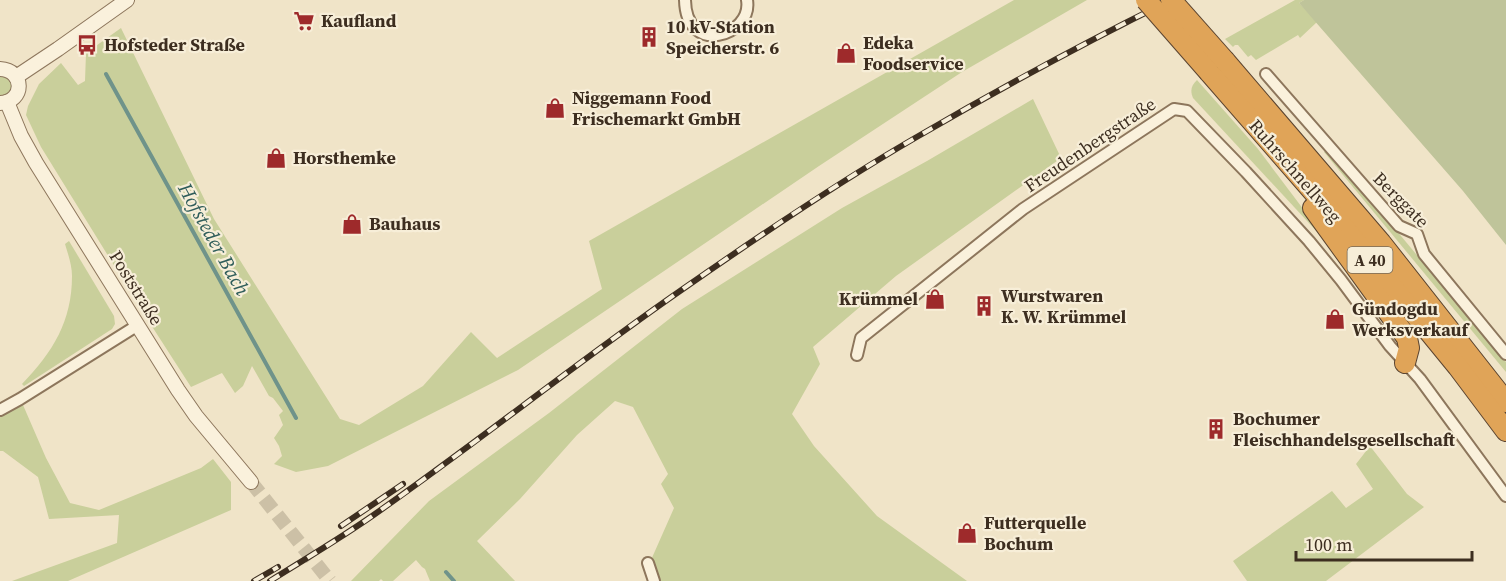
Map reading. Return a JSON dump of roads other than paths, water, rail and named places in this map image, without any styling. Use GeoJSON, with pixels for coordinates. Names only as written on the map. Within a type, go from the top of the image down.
{"type":"FeatureCollection","features":[{"type":"Feature","properties":{"kind":"highway","name":"Ruhrschnellweg"},"geometry":{"type":"LineString","coordinates":[[1146,0],[1217,66],[1381,243],[1506,402]]}},
{"type":"Feature","properties":{"kind":"highway","name":"Ruhrschnellweg"},"geometry":{"type":"LineString","coordinates":[[1171,0],[1217,66],[1249,118],[1353,238],[1506,431]]}},
{"type":"Feature","properties":{"kind":"highway"},"geometry":{"type":"LineString","coordinates":[[1249,118],[1407,338],[1410,348],[1405,363]]}},
{"type":"Feature","properties":{"kind":"street"},"geometry":{"type":"LineString","coordinates":[[16,76],[126,0]]}},
{"type":"Feature","properties":{"kind":"street"},"geometry":{"type":"LineString","coordinates":[[685,0],[685,10],[690,22],[702,33],[711,36],[724,34],[735,27],[747,13],[747,0]]}},
{"type":"Feature","properties":{"kind":"street"},"geometry":{"type":"LineString","coordinates":[[0,69],[16,76],[19,83],[15,97],[3,102]]}},
{"type":"Feature","properties":{"kind":"street","name":"Berggate"},"geometry":{"type":"LineString","coordinates":[[1266,74],[1399,226],[1417,234],[1424,254],[1506,354]]}},
{"type":"Feature","properties":{"kind":"street","name":"Poststraße"},"geometry":{"type":"LineString","coordinates":[[3,102],[36,163],[190,407],[250,482]]}},
{"type":"Feature","properties":{"kind":"street","name":"Freudenbergstraße"},"geometry":{"type":"LineString","coordinates":[[857,355],[861,338],[1023,209],[1174,109],[1187,111],[1246,172],[1341,279],[1390,346],[1420,379],[1506,496]]}},
{"type":"Feature","properties":{"kind":"street"},"geometry":{"type":"LineString","coordinates":[[0,410],[138,325]]}},
{"type":"Feature","properties":{"kind":"street"},"geometry":{"type":"LineString","coordinates":[[648,563],[654,581]]}},
{"type":"Feature","properties":{"kind":"waterway","name":"Hofsteder Bach"},"geometry":{"type":"LineString","coordinates":[[106,74],[296,418]]}},
{"type":"Feature","properties":{"kind":"waterway","name":"Hofsteder Bach"},"geometry":{"type":"LineString","coordinates":[[446,572],[454,581]]}},
{"type":"Feature","properties":{"kind":"tunnel"},"geometry":{"type":"LineString","coordinates":[[251,482],[330,581]]}},
{"type":"Feature","properties":{"kind":"railway"},"geometry":{"type":"LineString","coordinates":[[270,581],[375,514],[641,318],[825,193],[978,102],[1171,0]]}},
{"type":"Feature","properties":{"kind":"railway"},"geometry":{"type":"LineString","coordinates":[[341,526],[403,484]]}},
{"type":"Feature","properties":{"kind":"railway"},"geometry":{"type":"LineString","coordinates":[[254,581],[278,567]]}},
{"type":"Feature","properties":{"kind":"place","name":"Kaufland"},"geometry":{"type":"Point","coordinates":[304,21]}},
{"type":"Feature","properties":{"kind":"place","name":"10 kV-Station Speicherstr. 6"},"geometry":{"type":"Point","coordinates":[649,37]}},
{"type":"Feature","properties":{"kind":"place","name":"Hofsteder Straße"},"geometry":{"type":"Point","coordinates":[87,45]}},
{"type":"Feature","properties":{"kind":"place","name":"Edeka Foodservice"},"geometry":{"type":"Point","coordinates":[846,53]}},
{"type":"Feature","properties":{"kind":"place","name":"Niggemann Food Frischemarkt GmbH"},"geometry":{"type":"Point","coordinates":[555,108]}},
{"type":"Feature","properties":{"kind":"place","name":"Horsthemke"},"geometry":{"type":"Point","coordinates":[276,158]}},
{"type":"Feature","properties":{"kind":"place","name":"Bauhaus"},"geometry":{"type":"Point","coordinates":[352,224]}},
{"type":"Feature","properties":{"kind":"place","name":"Krümmel"},"geometry":{"type":"Point","coordinates":[935,299]}},
{"type":"Feature","properties":{"kind":"place","name":"Wurstwaren K. W. Krümmel"},"geometry":{"type":"Point","coordinates":[984,306]}},
{"type":"Feature","properties":{"kind":"place","name":"Gündogdu Werksverkauf"},"geometry":{"type":"Point","coordinates":[1335,319]}},
{"type":"Feature","properties":{"kind":"place","name":"Bochumer Fleischhandelsgesellschaft"},"geometry":{"type":"Point","coordinates":[1216,429]}},
{"type":"Feature","properties":{"kind":"place","name":"Futterquelle Bochum"},"geometry":{"type":"Point","coordinates":[967,533]}}]}
